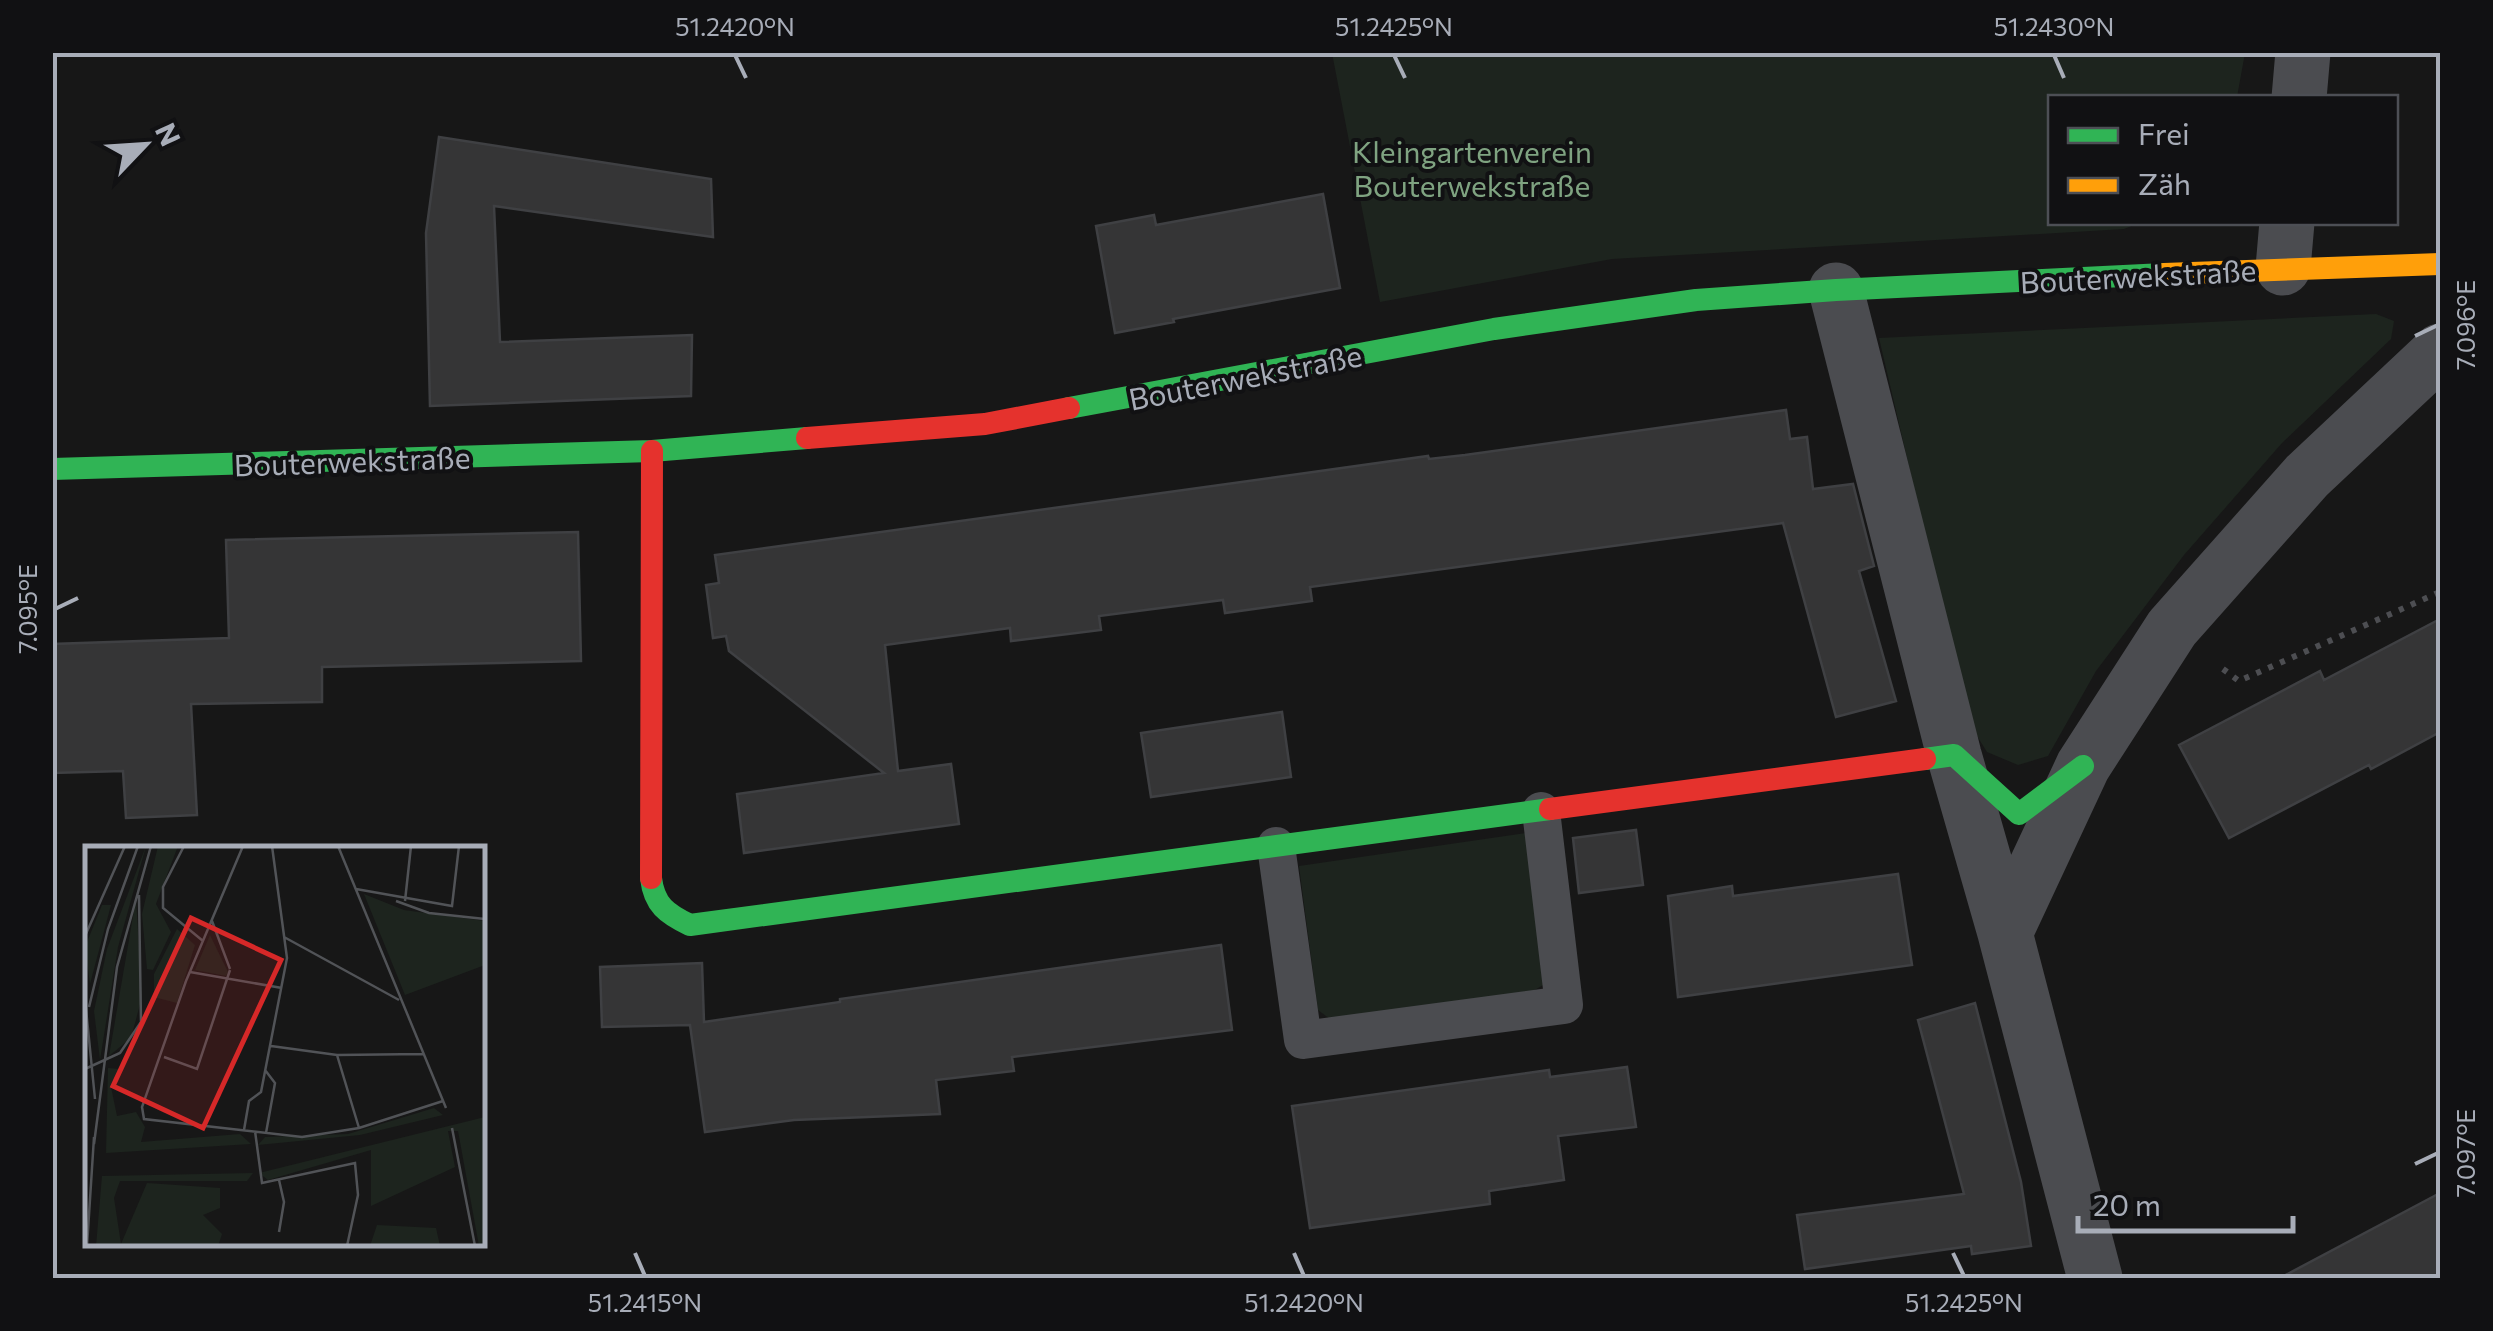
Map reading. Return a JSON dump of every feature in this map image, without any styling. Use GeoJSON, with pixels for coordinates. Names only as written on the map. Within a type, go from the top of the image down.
{"type":"FeatureCollection","features":[{"type":"Feature","properties":{"kind":"street"},"geometry":{"type":"LineString","coordinates":[[2299,95],[2303,52]]}},
{"type":"Feature","properties":{"kind":"street","name":"Bouterwekstraße"},"geometry":{"type":"LineString","coordinates":[[52,469],[652,451],[985,424],[1494,328],[1696,300],[1836,290],[2285,245],[2440,264]]}},
{"type":"Feature","properties":{"kind":"street"},"geometry":{"type":"LineString","coordinates":[[1836,290],[1954,755],[2095,1278]]}},
{"type":"Feature","properties":{"kind":"street"},"geometry":{"type":"LineString","coordinates":[[2005,933],[2083,766],[2172,628],[2306,476],[2440,351]]}},
{"type":"Feature","properties":{"kind":"street"},"geometry":{"type":"LineString","coordinates":[[652,451],[651,885],[666,913],[690,925],[1954,755]]}},
{"type":"Feature","properties":{"kind":"street"},"geometry":{"type":"LineString","coordinates":[[1954,755],[2018,814],[2083,766]]}},
{"type":"Feature","properties":{"kind":"lane"},"geometry":{"type":"LineString","coordinates":[[1276,846],[1302,1040],[1564,1005],[1541,812]]}},
{"type":"Feature","properties":{"kind":"path"},"geometry":{"type":"LineString","coordinates":[[2222,668],[2239,682],[2440,592]]}},
{"type":"Feature","properties":{"kind":"green space","name":"Kleingartenverein Bouterwekstraße"},"geometry":{"type":"Polygon","coordinates":[[[1332,52],[2245,53],[2237,95],[2048,95],[2048,225],[2134,225],[2124,229],[1612,259],[1380,302],[1332,52]]]}},
{"type":"Feature","properties":{"kind":"green space"},"geometry":{"type":"Polygon","coordinates":[[[2376,314],[2394,321],[2391,339],[2282,443],[2184,555],[2096,671],[2048,756],[2018,765],[1987,752],[1969,723],[1879,338],[2376,314]]]}},
{"type":"Feature","properties":{"kind":"green space"},"geometry":{"type":"Polygon","coordinates":[[[1526,833],[1543,985],[1533,991],[1330,1019],[1318,1010],[1299,866],[1526,833]]]}},
{"type":"Feature","properties":{"kind":"building"},"geometry":{"type":"Polygon","coordinates":[[[439,137],[711,179],[713,237],[494,206],[500,342],[692,335],[691,396],[430,406],[426,233],[439,137]]]}},
{"type":"Feature","properties":{"kind":"building"},"geometry":{"type":"Polygon","coordinates":[[[1323,194],[1340,288],[1115,333],[1096,226],[1154,215],[1156,225],[1323,194]]]}},
{"type":"Feature","properties":{"kind":"building"},"geometry":{"type":"Polygon","coordinates":[[[1786,410],[1790,439],[1807,437],[1813,489],[1853,484],[1874,566],[1859,571],[1896,701],[1836,717],[1783,523],[1310,587],[1312,601],[1225,613],[1223,600],[1099,616],[1101,630],[1011,641],[1010,628],[885,645],[898,771],[951,764],[959,824],[744,853],[737,794],[884,773],[729,651],[726,636],[713,638],[706,585],[719,583],[715,555],[1786,410]]]}},
{"type":"Feature","properties":{"kind":"building"},"geometry":{"type":"Polygon","coordinates":[[[578,532],[581,661],[322,667],[322,702],[191,704],[197,815],[126,818],[123,771],[52,773],[52,644],[229,638],[226,540],[578,532]]]}},
{"type":"Feature","properties":{"kind":"building"},"geometry":{"type":"Polygon","coordinates":[[[2440,619],[2440,732],[2229,838],[2179,745],[2320,671],[2324,680],[2440,619]]]}},
{"type":"Feature","properties":{"kind":"building"},"geometry":{"type":"Polygon","coordinates":[[[1282,712],[1291,777],[1151,797],[1141,733],[1282,712]]]}},
{"type":"Feature","properties":{"kind":"building"},"geometry":{"type":"Polygon","coordinates":[[[1636,830],[1643,885],[1579,893],[1573,838],[1636,830]]]}},
{"type":"Feature","properties":{"kind":"building"},"geometry":{"type":"Polygon","coordinates":[[[1898,874],[1912,965],[1678,997],[1668,896],[1732,886],[1733,896],[1898,874]]]}},
{"type":"Feature","properties":{"kind":"building"},"geometry":{"type":"Polygon","coordinates":[[[1221,945],[1232,1030],[1012,1057],[1014,1071],[936,1080],[940,1114],[794,1120],[705,1132],[690,1025],[602,1027],[600,967],[702,963],[704,1022],[1221,945]]]}},
{"type":"Feature","properties":{"kind":"building"},"geometry":{"type":"Polygon","coordinates":[[[1975,1003],[2021,1182],[2031,1246],[1972,1254],[1971,1246],[1805,1269],[1797,1215],[1964,1194],[1918,1020],[1975,1003]]]}},
{"type":"Feature","properties":{"kind":"building"},"geometry":{"type":"Polygon","coordinates":[[[1627,1067],[1636,1127],[1558,1136],[1564,1180],[1489,1191],[1490,1204],[1310,1228],[1292,1106],[1549,1070],[1550,1077],[1627,1067]]]}},
{"type":"Feature","properties":{"kind":"building"},"geometry":{"type":"Polygon","coordinates":[[[2440,1193],[2440,1278],[2280,1278],[2440,1193]]]}},
{"type":"Feature","properties":{"kind":"traffic: fast"},"geometry":{"type":"LineString","coordinates":[[1069,408],[1494,329],[1696,300],[2164,274]]}},
{"type":"Feature","properties":{"kind":"traffic: fast"},"geometry":{"type":"LineString","coordinates":[[52,469],[652,451],[807,438]]}},
{"type":"Feature","properties":{"kind":"traffic: fast"},"geometry":{"type":"LineString","coordinates":[[1925,759],[1954,755],[2019,814],[2083,766]]}},
{"type":"Feature","properties":{"kind":"traffic: fast"},"geometry":{"type":"LineString","coordinates":[[651,878],[663,908],[690,925],[1550,809]]}},
{"type":"Feature","properties":{"kind":"traffic: slow"},"geometry":{"type":"LineString","coordinates":[[2164,274],[2440,264]]}},
{"type":"Feature","properties":{"kind":"traffic: jam"},"geometry":{"type":"LineString","coordinates":[[807,438],[985,424],[1069,408]]}},
{"type":"Feature","properties":{"kind":"traffic: jam"},"geometry":{"type":"LineString","coordinates":[[651,878],[652,451]]}},
{"type":"Feature","properties":{"kind":"traffic: jam"},"geometry":{"type":"LineString","coordinates":[[1550,809],[1925,759]]}}]}
